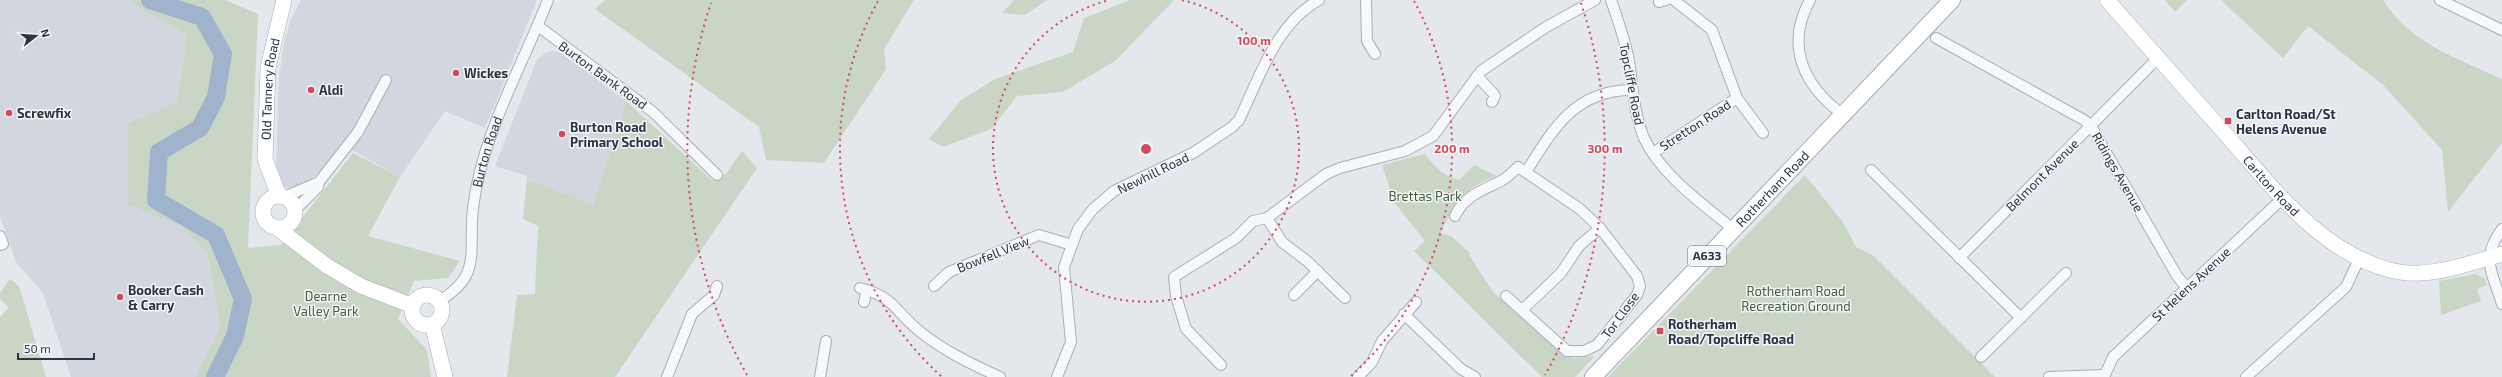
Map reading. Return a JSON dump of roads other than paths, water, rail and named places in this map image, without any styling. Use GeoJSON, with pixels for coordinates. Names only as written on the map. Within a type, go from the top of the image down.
{"type":"FeatureCollection","features":[{"type":"Feature","properties":{"kind":"main road","name":"Rotherham Road"},"geometry":{"type":"LineString","coordinates":[[1593,377],[1952,0]]}},
{"type":"Feature","properties":{"kind":"street","name":"Old Tannery Road"},"geometry":{"type":"LineString","coordinates":[[284,0],[278,20],[268,68],[265,159],[261,170],[276,199],[291,203],[293,216],[305,248]]}},
{"type":"Feature","properties":{"kind":"street","name":"Old Tannery Road"},"geometry":{"type":"LineString","coordinates":[[278,20],[290,0]]}},
{"type":"Feature","properties":{"kind":"street","name":"Burton Road"},"geometry":{"type":"LineString","coordinates":[[439,301],[458,288],[468,274],[473,208],[487,142],[548,0]]}},
{"type":"Feature","properties":{"kind":"street","name":"Newhill Road"},"geometry":{"type":"LineString","coordinates":[[1057,377],[1071,342],[1064,267],[1078,229],[1093,210],[1114,191],[1192,153],[1232,127],[1239,120],[1279,38],[1305,9],[1318,0]]}},
{"type":"Feature","properties":{"kind":"street"},"geometry":{"type":"LineString","coordinates":[[1366,0],[1367,41],[1375,54]]}},
{"type":"Feature","properties":{"kind":"street"},"geometry":{"type":"LineString","coordinates":[[1221,364],[1186,329],[1176,296],[1174,277],[1236,238],[1254,221],[1267,218],[1326,174],[1340,168],[1405,151],[1433,136],[1477,76],[1546,27],[1596,0]]}},
{"type":"Feature","properties":{"kind":"street","name":"Topcliffe Road"},"geometry":{"type":"LineString","coordinates":[[1611,0],[1628,60],[1637,119],[1653,153],[1681,184],[1733,229]]}},
{"type":"Feature","properties":{"kind":"street","name":"Stretton Road"},"geometry":{"type":"LineString","coordinates":[[1674,0],[1712,30],[1737,98],[1763,133]]}},
{"type":"Feature","properties":{"kind":"street"},"geometry":{"type":"LineString","coordinates":[[1810,0],[1801,17],[1799,29],[1801,60],[1806,75],[1814,88],[1842,114]]}},
{"type":"Feature","properties":{"kind":"street","name":"Carlton Road"},"geometry":{"type":"LineString","coordinates":[[2107,0],[2283,198],[2317,232],[2359,258],[2390,270],[2427,274],[2495,256]]}},
{"type":"Feature","properties":{"kind":"street"},"geometry":{"type":"LineString","coordinates":[[2440,0],[2502,30]]}},
{"type":"Feature","properties":{"kind":"street","name":"Burton Bank Road"},"geometry":{"type":"LineString","coordinates":[[538,26],[653,112],[717,175]]}},
{"type":"Feature","properties":{"kind":"street","name":"Ridings Avenue"},"geometry":{"type":"LineString","coordinates":[[1936,38],[2091,126],[2176,276],[2187,288]]}},
{"type":"Feature","properties":{"kind":"street","name":"Belmont Avenue"},"geometry":{"type":"LineString","coordinates":[[1959,258],[2158,58]]}},
{"type":"Feature","properties":{"kind":"street"},"geometry":{"type":"LineString","coordinates":[[1477,76],[1495,96],[1492,102]]}},
{"type":"Feature","properties":{"kind":"street"},"geometry":{"type":"LineString","coordinates":[[277,228],[286,226],[318,187],[319,182],[358,132],[386,80]]}},
{"type":"Feature","properties":{"kind":"street"},"geometry":{"type":"LineString","coordinates":[[1455,216],[1464,202],[1477,192],[1502,181],[1518,167],[1526,172],[1551,132],[1580,104],[1600,93],[1632,90]]}},
{"type":"Feature","properties":{"kind":"street","name":"Stretton Road"},"geometry":{"type":"LineString","coordinates":[[1653,153],[1737,98]]}},
{"type":"Feature","properties":{"kind":"street"},"geometry":{"type":"LineString","coordinates":[[1871,170],[2021,318]]}},
{"type":"Feature","properties":{"kind":"street","name":"Tor Close"},"geometry":{"type":"LineString","coordinates":[[1506,296],[1568,351],[1584,352],[1598,345],[1637,295],[1640,286],[1637,276],[1600,228],[1580,209],[1526,172]]}},
{"type":"Feature","properties":{"kind":"street"},"geometry":{"type":"LineString","coordinates":[[276,199],[319,182]]}},
{"type":"Feature","properties":{"kind":"street","name":"St Helens Avenue"},"geometry":{"type":"LineString","coordinates":[[2049,377],[2104,376],[2113,357],[2283,198]]}},
{"type":"Feature","properties":{"kind":"street","name":"Old Tannery Road"},"geometry":{"type":"LineString","coordinates":[[276,199],[263,209],[264,218],[269,224],[305,248],[327,266],[361,286],[413,306]]}},
{"type":"Feature","properties":{"kind":"street"},"geometry":{"type":"LineString","coordinates":[[1267,218],[1282,242],[1318,272],[1345,298]]}},
{"type":"Feature","properties":{"kind":"street"},"geometry":{"type":"LineString","coordinates":[[1522,310],[1561,273],[1579,246],[1600,228]]}},
{"type":"Feature","properties":{"kind":"street"},"geometry":{"type":"LineString","coordinates":[[2502,229],[2494,240],[2502,304]]}},
{"type":"Feature","properties":{"kind":"street","name":"Bowfell View"},"geometry":{"type":"LineString","coordinates":[[941,284],[949,272],[1039,235],[1072,245]]}},
{"type":"Feature","properties":{"kind":"street"},"geometry":{"type":"LineString","coordinates":[[2246,377],[2346,287],[2359,258]]}},
{"type":"Feature","properties":{"kind":"street"},"geometry":{"type":"LineString","coordinates":[[1294,295],[1318,272]]}},
{"type":"Feature","properties":{"kind":"street"},"geometry":{"type":"LineString","coordinates":[[1981,357],[2066,273]]}},
{"type":"Feature","properties":{"kind":"street"},"geometry":{"type":"LineString","coordinates":[[667,377],[692,314],[714,295],[716,286]]}},
{"type":"Feature","properties":{"kind":"street"},"geometry":{"type":"LineString","coordinates":[[864,302],[863,289],[879,293],[889,300],[918,330],[937,344],[1000,377]]}},
{"type":"Feature","properties":{"kind":"street"},"geometry":{"type":"LineString","coordinates":[[427,295],[439,301],[442,306],[441,316],[432,324],[425,325],[416,320],[413,306],[417,300],[427,295]]}},
{"type":"Feature","properties":{"kind":"street"},"geometry":{"type":"LineString","coordinates":[[1358,377],[1372,362],[1382,341],[1416,302]]}},
{"type":"Feature","properties":{"kind":"street"},"geometry":{"type":"LineString","coordinates":[[1404,314],[1461,369],[1475,377]]}},
{"type":"Feature","properties":{"kind":"street"},"geometry":{"type":"LineString","coordinates":[[432,324],[444,377]]}},
{"type":"Feature","properties":{"kind":"street"},"geometry":{"type":"LineString","coordinates":[[820,377],[826,341]]}},
{"type":"Feature","properties":{"kind":"waterway"},"geometry":{"type":"LineString","coordinates":[[150,0],[202,17],[223,54],[216,97],[200,128],[159,152],[156,200],[216,235],[243,299],[235,336],[215,377]]}},
{"type":"Feature","properties":{"kind":"place","name":"Wickes"},"geometry":{"type":"Point","coordinates":[456,73]}},
{"type":"Feature","properties":{"kind":"place","name":"Aldi"},"geometry":{"type":"Point","coordinates":[311,90]}},
{"type":"Feature","properties":{"kind":"place","name":"Screwfix"},"geometry":{"type":"Point","coordinates":[9,113]}},
{"type":"Feature","properties":{"kind":"place","name":"Carlton Road/St Helens Avenue"},"geometry":{"type":"Point","coordinates":[2228,121]}},
{"type":"Feature","properties":{"kind":"place","name":"Burton Road Primary School"},"geometry":{"type":"Point","coordinates":[562,134]}},
{"type":"Feature","properties":{"kind":"place","name":"Booker Cash & Carry"},"geometry":{"type":"Point","coordinates":[120,297]}},
{"type":"Feature","properties":{"kind":"place","name":"Rotherham Road/Topcliffe Road"},"geometry":{"type":"Point","coordinates":[1660,331]}},
{"type":"Feature","properties":{"kind":"park label","name":"Brettas Park"},"geometry":{"type":"Point","coordinates":[1425,196]}},
{"type":"Feature","properties":{"kind":"park label","name":"Rotherham Road Recreation Ground"},"geometry":{"type":"Point","coordinates":[1796,298]}},
{"type":"Feature","properties":{"kind":"park label","name":"Dearne Valley Park"},"geometry":{"type":"Point","coordinates":[326,304]}}]}
